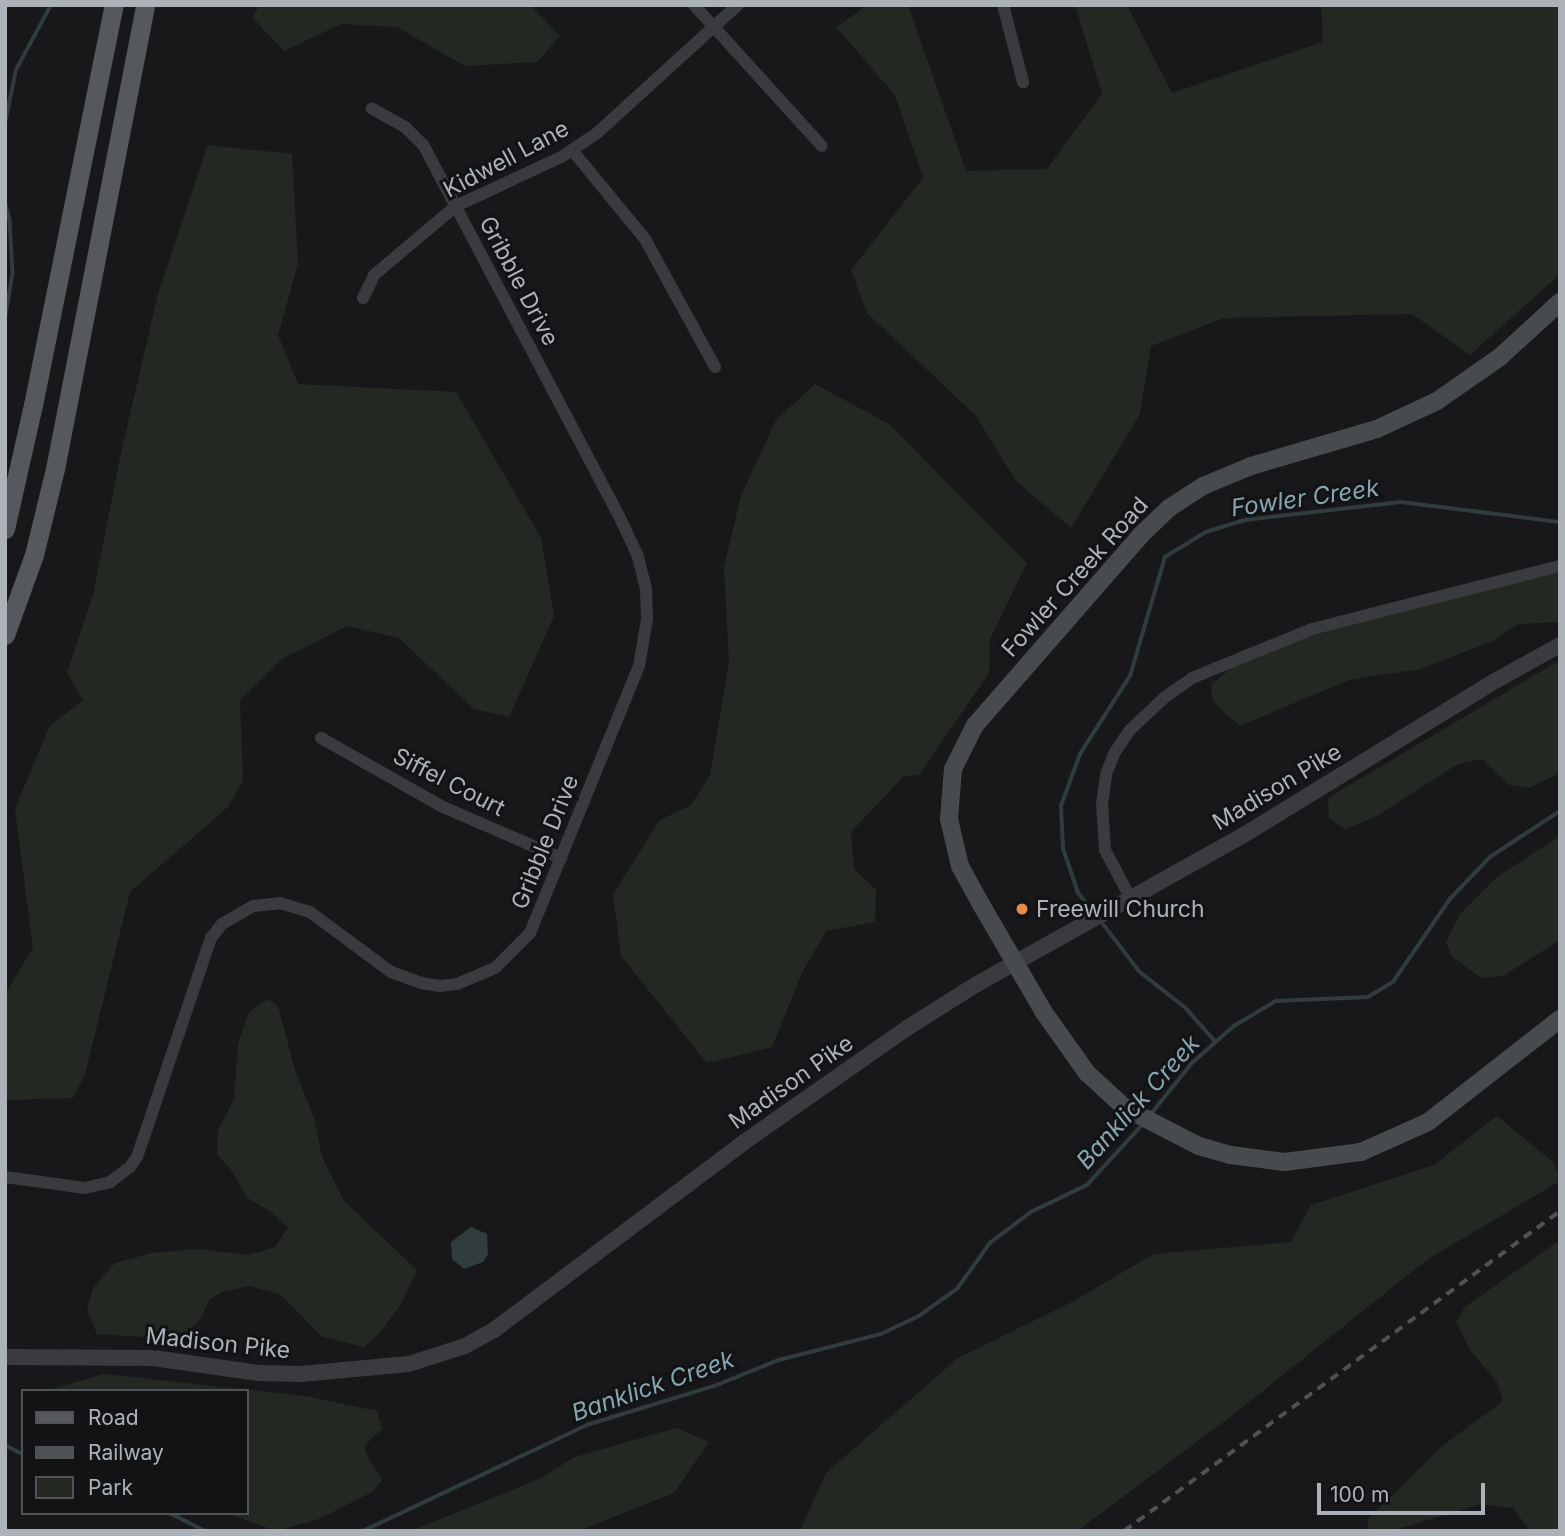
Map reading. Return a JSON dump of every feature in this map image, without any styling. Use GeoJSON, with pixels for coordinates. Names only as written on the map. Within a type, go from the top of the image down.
{"type":"FeatureCollection","features":[{"type":"Feature","properties":{"kind":"main road"},"geometry":{"type":"LineString","coordinates":[[5,529],[33,405],[114,5]]}},
{"type":"Feature","properties":{"kind":"main road"},"geometry":{"type":"LineString","coordinates":[[5,635],[34,555],[55,469],[145,5]]}},
{"type":"Feature","properties":{"kind":"main road","name":"Fowler Creek Road"},"geometry":{"type":"LineString","coordinates":[[1560,302],[1500,357],[1437,401],[1377,429],[1251,466],[1203,486],[1169,508],[1141,535],[987,711],[966,739],[953,769],[949,819],[960,866],[1043,1011],[1087,1073],[1125,1108],[1183,1140],[1230,1155],[1285,1162],[1361,1152],[1428,1122],[1560,1019]]}},
{"type":"Feature","properties":{"kind":"street"},"geometry":{"type":"LineString","coordinates":[[694,5],[822,146]]}},
{"type":"Feature","properties":{"kind":"street","name":"Kidwell Lane"},"geometry":{"type":"LineString","coordinates":[[363,298],[374,275],[456,206],[572,150],[596,134],[738,5]]}},
{"type":"Feature","properties":{"kind":"street"},"geometry":{"type":"LineString","coordinates":[[1003,5],[1023,82]]}},
{"type":"Feature","properties":{"kind":"street","name":"Gribble Drive"},"geometry":{"type":"LineString","coordinates":[[5,1177],[85,1188],[110,1182],[130,1167],[149,1123],[203,957],[222,924],[236,915],[271,903],[295,906],[310,912],[391,972],[421,983],[439,986],[457,984],[495,968],[530,933],[639,666],[647,619],[646,589],[637,554],[619,516],[456,206],[415,136],[372,109]]}},
{"type":"Feature","properties":{"kind":"street"},"geometry":{"type":"LineString","coordinates":[[572,150],[645,239],[715,367]]}},
{"type":"Feature","properties":{"kind":"street"},"geometry":{"type":"LineString","coordinates":[[1130,899],[1105,850],[1102,804],[1106,774],[1115,752],[1130,730],[1165,697],[1192,678],[1312,629],[1560,566]]}},
{"type":"Feature","properties":{"kind":"street","name":"Madison Pike"},"geometry":{"type":"LineString","coordinates":[[5,1357],[128,1357],[258,1373],[301,1374],[409,1364],[465,1346],[504,1323],[802,1101],[907,1028],[1015,962],[1086,925],[1242,836],[1495,681],[1560,645]]}},
{"type":"Feature","properties":{"kind":"street","name":"Siffel Court"},"geometry":{"type":"LineString","coordinates":[[321,738],[443,807],[561,858]]}},
{"type":"Feature","properties":{"kind":"green space"},"geometry":{"type":"Polygon","coordinates":[[[260,5],[530,5],[560,36],[537,62],[465,66],[397,27],[341,24],[284,51],[252,17],[260,5]]]}},
{"type":"Feature","properties":{"kind":"green space"},"geometry":{"type":"Polygon","coordinates":[[[868,5],[908,5],[966,171],[1047,169],[1102,94],[1075,5],[1127,5],[1172,93],[1323,42],[1321,5],[1560,5],[1560,274],[1470,355],[1412,314],[1224,318],[1151,346],[1140,414],[1071,528],[1016,481],[976,416],[867,313],[851,270],[923,178],[895,95],[836,27],[868,5]]]}},
{"type":"Feature","properties":{"kind":"green space"},"geometry":{"type":"Polygon","coordinates":[[[208,145],[292,154],[298,264],[278,335],[298,384],[456,392],[541,538],[554,616],[509,717],[474,709],[399,638],[347,626],[282,659],[240,700],[243,781],[228,807],[130,892],[85,1074],[73,1098],[5,1100],[5,994],[33,948],[15,809],[49,727],[83,700],[67,673],[93,595],[121,453],[158,294],[208,145]]]}},
{"type":"Feature","properties":{"kind":"green space"},"geometry":{"type":"Polygon","coordinates":[[[815,384],[889,424],[1027,563],[990,639],[989,673],[919,775],[904,776],[851,832],[854,869],[876,890],[875,922],[826,931],[802,973],[772,1047],[707,1063],[621,956],[613,894],[660,820],[691,805],[710,775],[729,663],[724,567],[741,496],[776,420],[815,384]]]}},
{"type":"Feature","properties":{"kind":"green space"},"geometry":{"type":"Polygon","coordinates":[[[1560,565],[1560,622],[1518,624],[1493,641],[1420,669],[1349,680],[1240,726],[1217,706],[1211,696],[1212,683],[1255,651],[1560,565]]]}},
{"type":"Feature","properties":{"kind":"green space"},"geometry":{"type":"Polygon","coordinates":[[[1560,660],[1560,773],[1529,788],[1509,785],[1482,759],[1458,764],[1375,817],[1345,829],[1329,818],[1328,798],[1560,660]]]}},
{"type":"Feature","properties":{"kind":"green space"},"geometry":{"type":"Polygon","coordinates":[[[1560,836],[1560,940],[1503,976],[1482,978],[1452,957],[1446,942],[1460,914],[1497,877],[1560,836]]]}},
{"type":"Feature","properties":{"kind":"green space"},"geometry":{"type":"Polygon","coordinates":[[[267,999],[278,1006],[295,1070],[314,1118],[322,1157],[344,1201],[417,1270],[402,1302],[381,1332],[364,1347],[321,1336],[280,1294],[249,1286],[222,1292],[209,1300],[200,1320],[178,1339],[97,1334],[87,1310],[93,1288],[115,1263],[152,1253],[199,1249],[249,1255],[275,1247],[288,1228],[271,1212],[246,1197],[232,1171],[217,1154],[218,1130],[234,1099],[238,1044],[249,1012],[267,999]]]}},
{"type":"Feature","properties":{"kind":"green space"},"geometry":{"type":"Polygon","coordinates":[[[1497,1116],[1554,1163],[1560,1181],[1428,1259],[1229,1418],[1077,1531],[800,1531],[826,1473],[958,1358],[1070,1303],[1154,1254],[1291,1242],[1311,1205],[1434,1165],[1497,1116]]]}},
{"type":"Feature","properties":{"kind":"green space"},"geometry":{"type":"Polygon","coordinates":[[[1560,1240],[1560,1531],[1530,1531],[1513,1508],[1482,1504],[1391,1531],[1369,1529],[1367,1520],[1441,1447],[1503,1401],[1497,1382],[1470,1350],[1456,1322],[1465,1307],[1560,1240]]]}},
{"type":"Feature","properties":{"kind":"green space"},"geometry":{"type":"Polygon","coordinates":[[[104,1374],[241,1389],[52,1389],[104,1374]]]}},
{"type":"Feature","properties":{"kind":"green space"},"geometry":{"type":"Polygon","coordinates":[[[248,1390],[305,1396],[377,1411],[382,1429],[364,1446],[368,1459],[383,1479],[372,1492],[319,1519],[276,1531],[232,1515],[248,1515],[248,1390]]]}},
{"type":"Feature","properties":{"kind":"green space"},"geometry":{"type":"Polygon","coordinates":[[[676,1428],[709,1442],[674,1493],[578,1531],[411,1531],[541,1478],[575,1457],[676,1428]]]}},
{"type":"Feature","properties":{"kind":"shaded area"},"geometry":{"type":"Polygon","coordinates":[[[471,1227],[487,1234],[488,1254],[483,1262],[464,1269],[452,1259],[451,1242],[471,1227]]]}},
{"type":"Feature","properties":{"kind":"waterway"},"geometry":{"type":"LineString","coordinates":[[5,123],[16,70],[51,5]]}},
{"type":"Feature","properties":{"kind":"waterway"},"geometry":{"type":"LineString","coordinates":[[5,202],[10,220],[13,274],[5,321]]}},
{"type":"Feature","properties":{"kind":"waterway","name":"Fowler Creek"},"geometry":{"type":"LineString","coordinates":[[1094,913],[1078,893],[1063,849],[1061,806],[1080,754],[1130,676],[1165,557],[1206,532],[1245,520],[1401,502],[1560,522]]}},
{"type":"Feature","properties":{"kind":"waterway","name":"Banklick Creek"},"geometry":{"type":"LineString","coordinates":[[1151,1114],[1192,1063],[1234,1026],[1276,1001],[1368,997],[1393,982],[1450,899],[1490,857],[1560,811]]}},
{"type":"Feature","properties":{"kind":"waterway","name":"Fowler Creek"},"geometry":{"type":"LineString","coordinates":[[1101,921],[1140,972],[1186,1008],[1216,1042]]}},
{"type":"Feature","properties":{"kind":"waterway","name":"Banklick Creek"},"geometry":{"type":"LineString","coordinates":[[363,1531],[587,1425],[717,1385],[779,1360],[881,1334],[919,1316],[957,1289],[990,1243],[1031,1212],[1087,1185],[1144,1123]]}},
{"type":"Feature","properties":{"kind":"waterway","name":"Banklick Creek"},"geometry":{"type":"LineString","coordinates":[[5,1445],[21,1453]]}},
{"type":"Feature","properties":{"kind":"waterway","name":"Banklick Creek"},"geometry":{"type":"LineString","coordinates":[[174,1515],[205,1531]]}},
{"type":"Feature","properties":{"kind":"railway"},"geometry":{"type":"LineString","coordinates":[[1124,1531],[1560,1211]]}},
{"type":"Feature","properties":{"kind":"place","name":"Freewill Church"},"geometry":{"type":"Point","coordinates":[1022,909]}}]}
